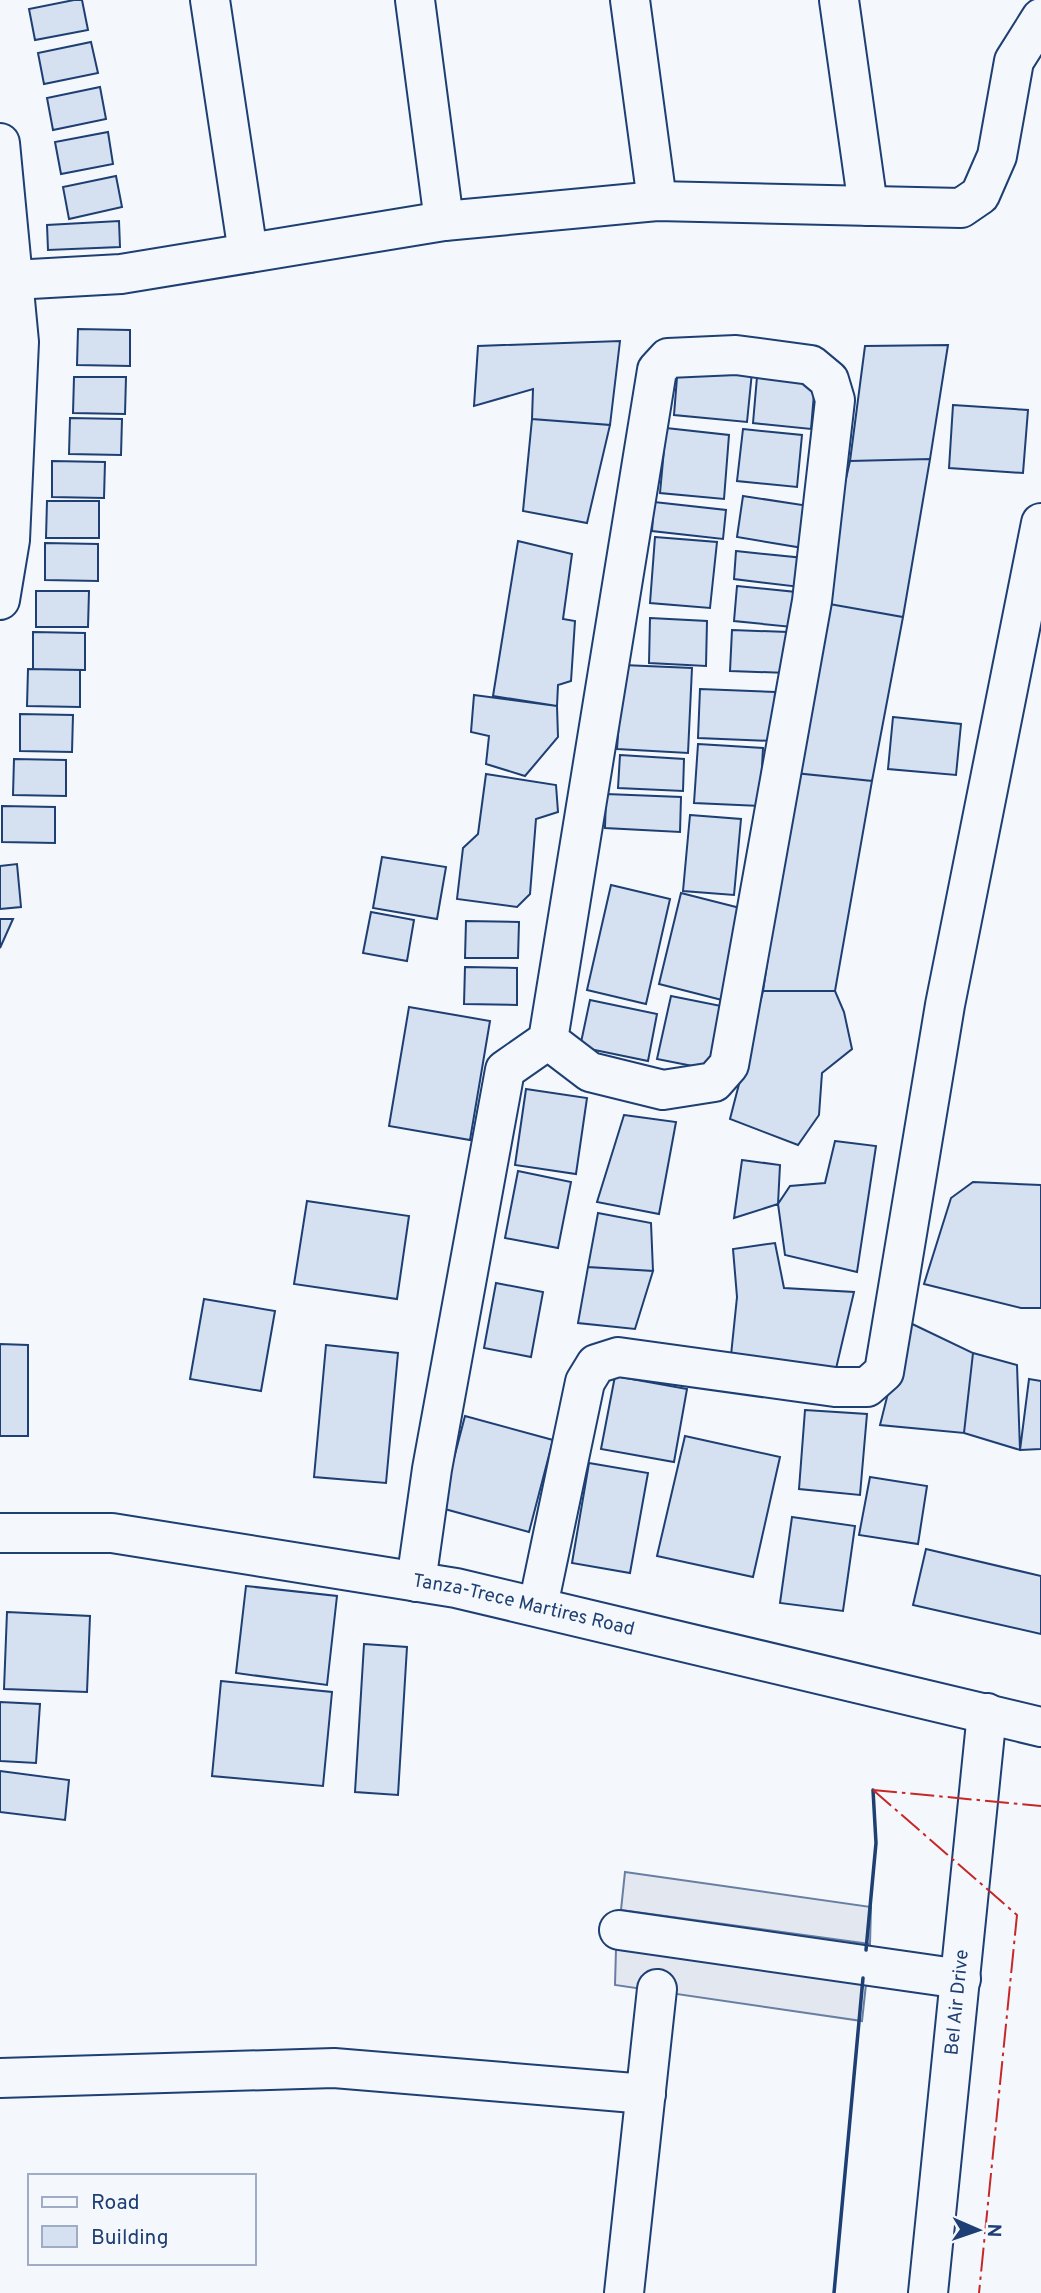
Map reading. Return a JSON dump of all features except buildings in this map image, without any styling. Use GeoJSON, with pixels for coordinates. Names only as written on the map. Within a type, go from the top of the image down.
{"type":"FeatureCollection","features":[{"type":"Feature","properties":{"kind":"street"},"geometry":{"type":"LineString","coordinates":[[209,0],[248,253]]}},
{"type":"Feature","properties":{"kind":"street"},"geometry":{"type":"LineString","coordinates":[[415,0],[444,221]]}},
{"type":"Feature","properties":{"kind":"street"},"geometry":{"type":"LineString","coordinates":[[630,0],[657,201]]}},
{"type":"Feature","properties":{"kind":"street"},"geometry":{"type":"LineString","coordinates":[[839,0],[867,206]]}},
{"type":"Feature","properties":{"kind":"street"},"geometry":{"type":"LineString","coordinates":[[13,280],[121,274],[444,221],[657,201],[961,208],[980,195],[997,156],[1014,61],[1041,18]]}},
{"type":"Feature","properties":{"kind":"street"},"geometry":{"type":"LineString","coordinates":[[0,145],[13,280],[5,540],[0,600]]}},
{"type":"Feature","properties":{"kind":"street"},"geometry":{"type":"LineString","coordinates":[[416,1582],[432,1469],[505,1070],[548,1040],[657,370],[668,358],[736,355],[811,365],[829,380],[835,400],[811,601],[729,1065],[713,1082],[663,1090],[590,1072],[548,1040]]}},
{"type":"Feature","properties":{"kind":"street"},"geometry":{"type":"LineString","coordinates":[[538,1606],[584,1382],[596,1364],[618,1357],[835,1387],[867,1387],[884,1372],[945,1005],[1027,655],[1041,523]]}},
{"type":"Feature","properties":{"kind":"street","name":"Tanza-Trece Martires Road"},"geometry":{"type":"LineString","coordinates":[[0,1533],[112,1533],[416,1582],[538,1606],[1041,1727]]}},
{"type":"Feature","properties":{"kind":"street","name":"Bel Air Drive"},"geometry":{"type":"LineString","coordinates":[[929,2293],[987,1713]]}},
{"type":"Feature","properties":{"kind":"street"},"geometry":{"type":"LineString","coordinates":[[619,1930],[961,1979]]}},
{"type":"Feature","properties":{"kind":"street"},"geometry":{"type":"LineString","coordinates":[[624,2293],[657,1989]]}},
{"type":"Feature","properties":{"kind":"street"},"geometry":{"type":"LineString","coordinates":[[0,2078],[334,2068],[646,2094]]}},
{"type":"Feature","properties":{"kind":"shaded area"},"geometry":{"type":"Polygon","coordinates":[[[625,1872],[871,1907],[870,1944],[621,1910],[625,1872]]]}},
{"type":"Feature","properties":{"kind":"shaded area"},"geometry":{"type":"Polygon","coordinates":[[[616,1949],[866,1984],[862,2021],[615,1985],[616,1949]]]}},
{"type":"Feature","properties":{"kind":"wall"},"geometry":{"type":"LineString","coordinates":[[866,1950],[876,1843],[873,1790]]}},
{"type":"Feature","properties":{"kind":"wall"},"geometry":{"type":"LineString","coordinates":[[834,2293],[863,1978]]}},
{"type":"Feature","properties":{"kind":"power"},"geometry":{"type":"LineString","coordinates":[[873,1790],[1017,1915],[979,2293]]}},
{"type":"Feature","properties":{"kind":"power"},"geometry":{"type":"LineString","coordinates":[[873,1790],[1041,1806]]}}]}
